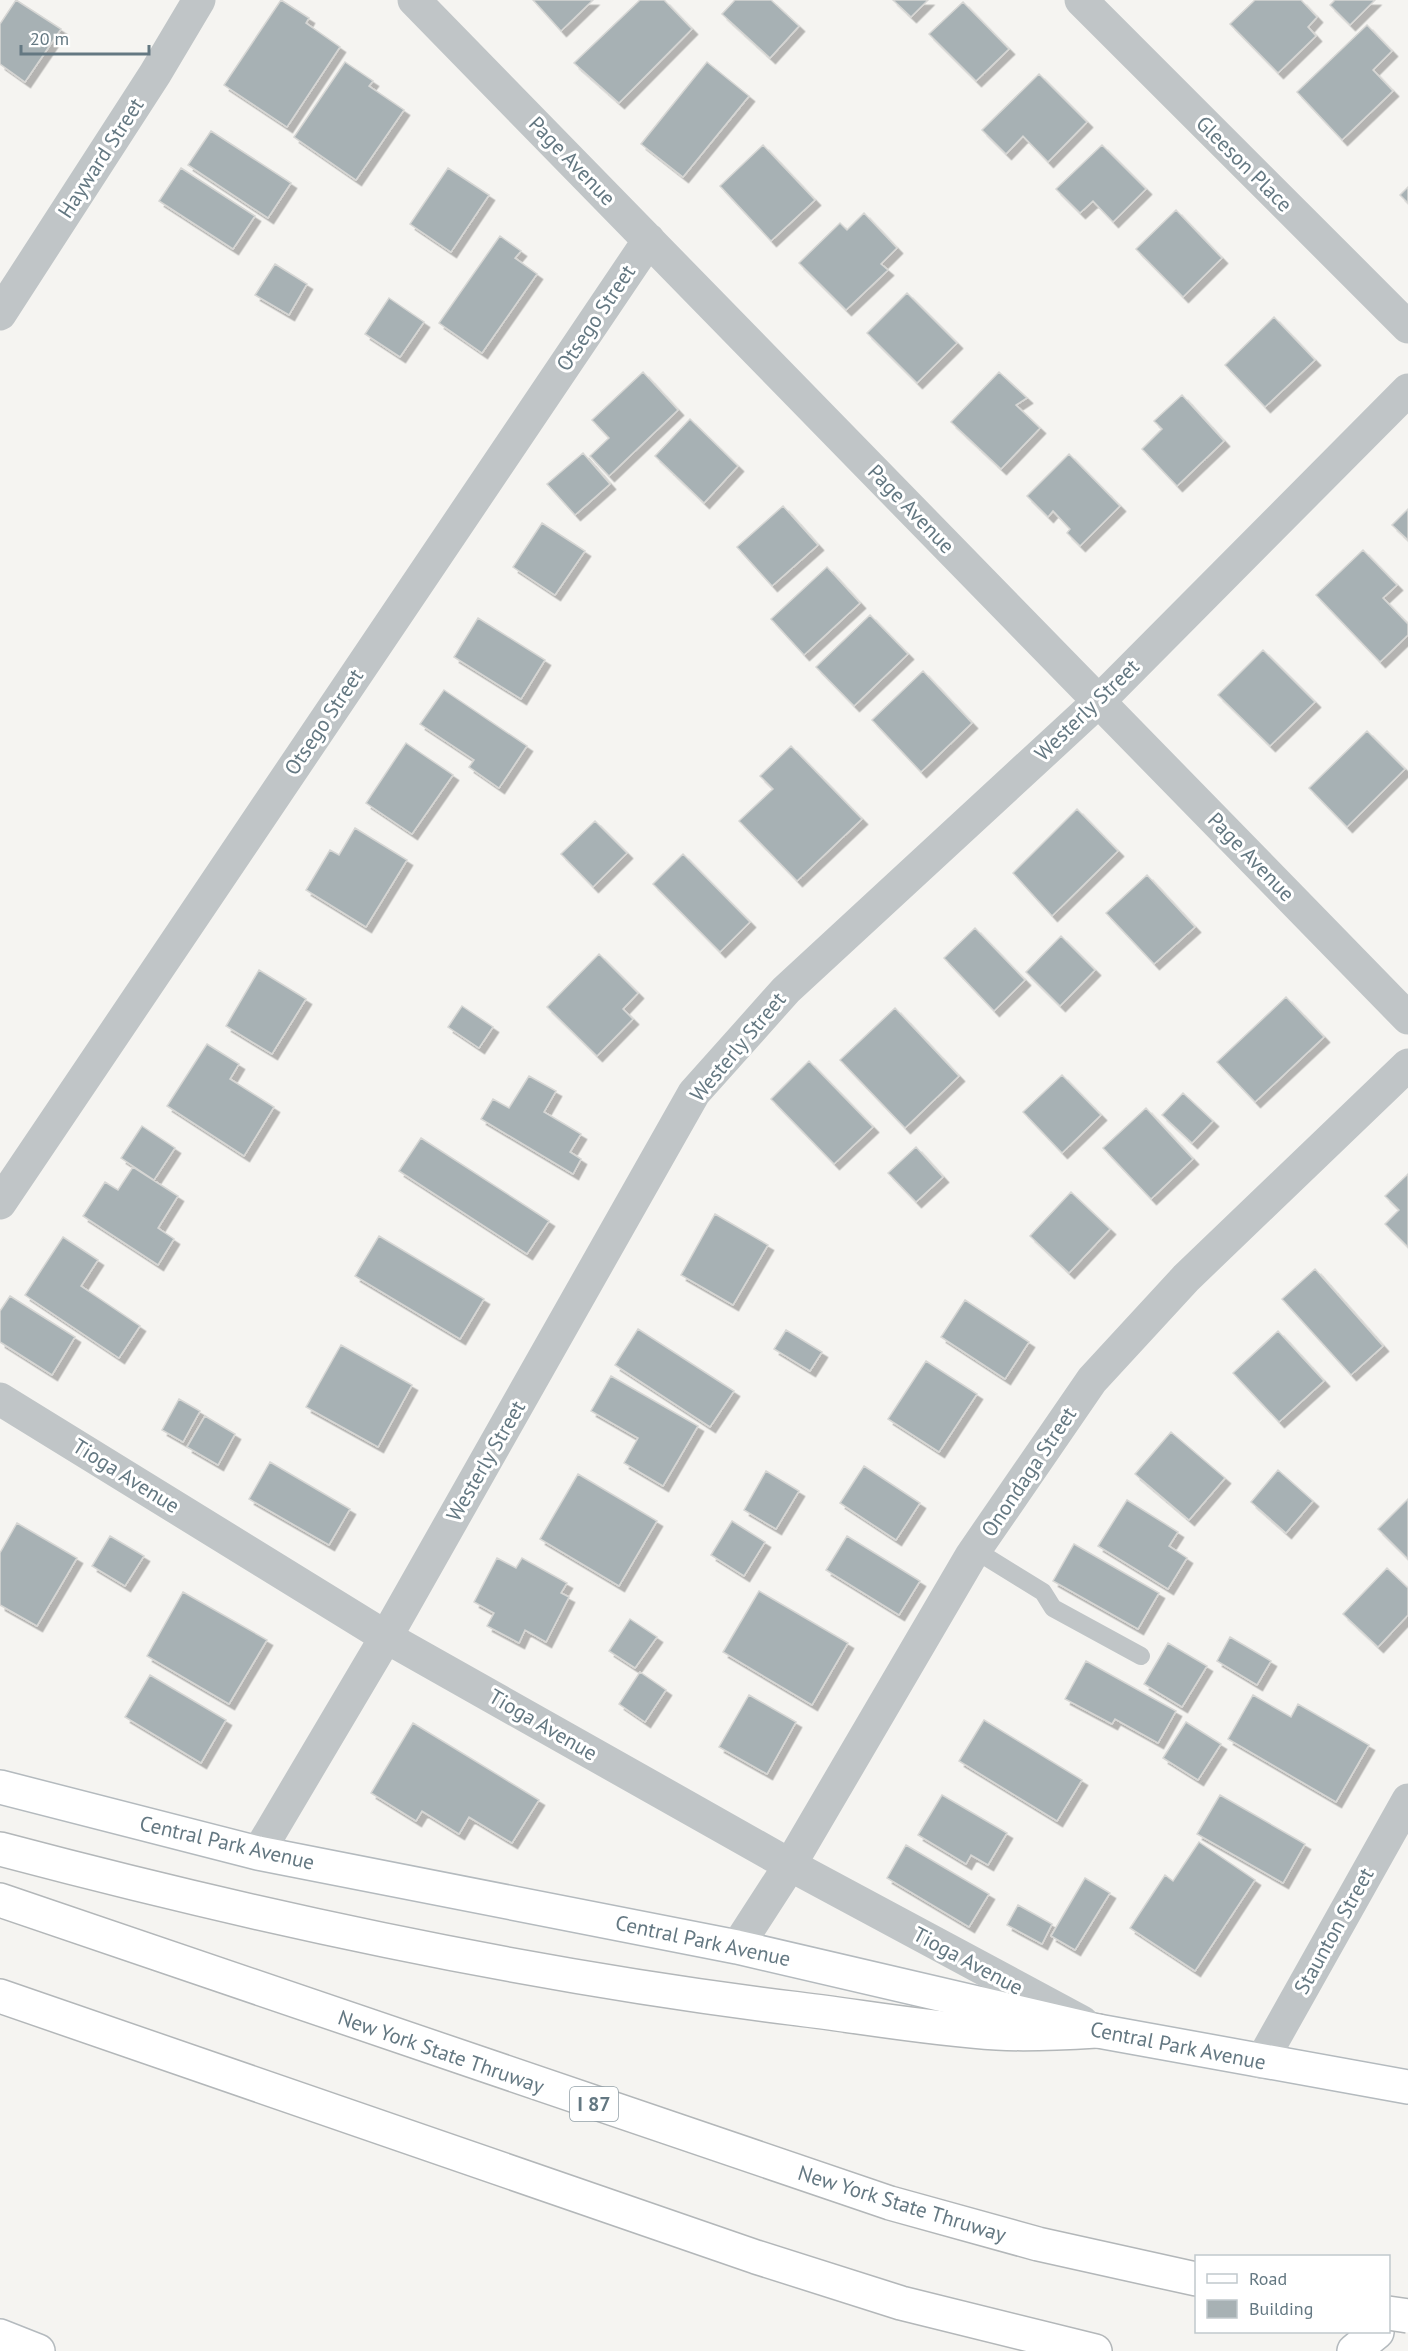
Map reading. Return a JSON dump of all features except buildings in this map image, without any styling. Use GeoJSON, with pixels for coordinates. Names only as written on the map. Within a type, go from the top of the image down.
{"type":"FeatureCollection","features":[{"type":"Feature","properties":{"kind":"main road","name":"Central Park Avenue"},"geometry":{"type":"LineString","coordinates":[[0,1787],[258,1852],[737,1947],[1098,2031],[1408,2087]]}},
{"type":"Feature","properties":{"kind":"main road"},"geometry":{"type":"LineString","coordinates":[[0,1849],[225,1905],[578,1976],[749,2003],[995,2033],[1042,2034],[1098,2031]]}},
{"type":"Feature","properties":{"kind":"main road","name":"New York State Thruway"},"geometry":{"type":"LineString","coordinates":[[0,1900],[890,2203],[1038,2244],[1195,2279]]}},
{"type":"Feature","properties":{"kind":"main road"},"geometry":{"type":"LineString","coordinates":[[0,1996],[756,2258],[901,2303],[1095,2351]]}},
{"type":"Feature","properties":{"kind":"main road"},"geometry":{"type":"LineString","coordinates":[[1390,2321],[1408,2306]]}},
{"type":"Feature","properties":{"kind":"main road"},"geometry":{"type":"LineString","coordinates":[[1390,2313],[1408,2316]]}},
{"type":"Feature","properties":{"kind":"main road"},"geometry":{"type":"LineString","coordinates":[[1354,2351],[1375,2333]]}},
{"type":"Feature","properties":{"kind":"main road"},"geometry":{"type":"LineString","coordinates":[[0,2336],[38,2351]]}},
{"type":"Feature","properties":{"kind":"street","name":"Hayward Street"},"geometry":{"type":"LineString","coordinates":[[4,298],[155,74],[199,0]]}},
{"type":"Feature","properties":{"kind":"street","name":"Page Avenue"},"geometry":{"type":"LineString","coordinates":[[414,0],[1408,1018]]}},
{"type":"Feature","properties":{"kind":"street","name":"Gleeson Place"},"geometry":{"type":"LineString","coordinates":[[1081,0],[1408,327]]}},
{"type":"Feature","properties":{"kind":"street","name":"Otsego Street"},"geometry":{"type":"LineString","coordinates":[[0,1203],[649,240]]}},
{"type":"Feature","properties":{"kind":"street","name":"Westerly Street"},"geometry":{"type":"LineString","coordinates":[[258,1852],[386,1636],[694,1094],[786,990],[1099,701],[1408,390]]}},
{"type":"Feature","properties":{"kind":"street","name":"Onondaga Street"},"geometry":{"type":"LineString","coordinates":[[737,1947],[790,1865],[975,1550],[1092,1380],[1186,1278],[1408,1065]]}},
{"type":"Feature","properties":{"kind":"street","name":"Tioga Avenue"},"geometry":{"type":"LineString","coordinates":[[0,1399],[386,1636],[790,1865],[1098,2031]]}},
{"type":"Feature","properties":{"kind":"street","name":"Staunton Street"},"geometry":{"type":"LineString","coordinates":[[1261,2062],[1408,1800]]}},
{"type":"Feature","properties":{"kind":"lane"},"geometry":{"type":"LineString","coordinates":[[975,1550],[1043,1592],[1053,1608],[1141,1656]]}}]}
